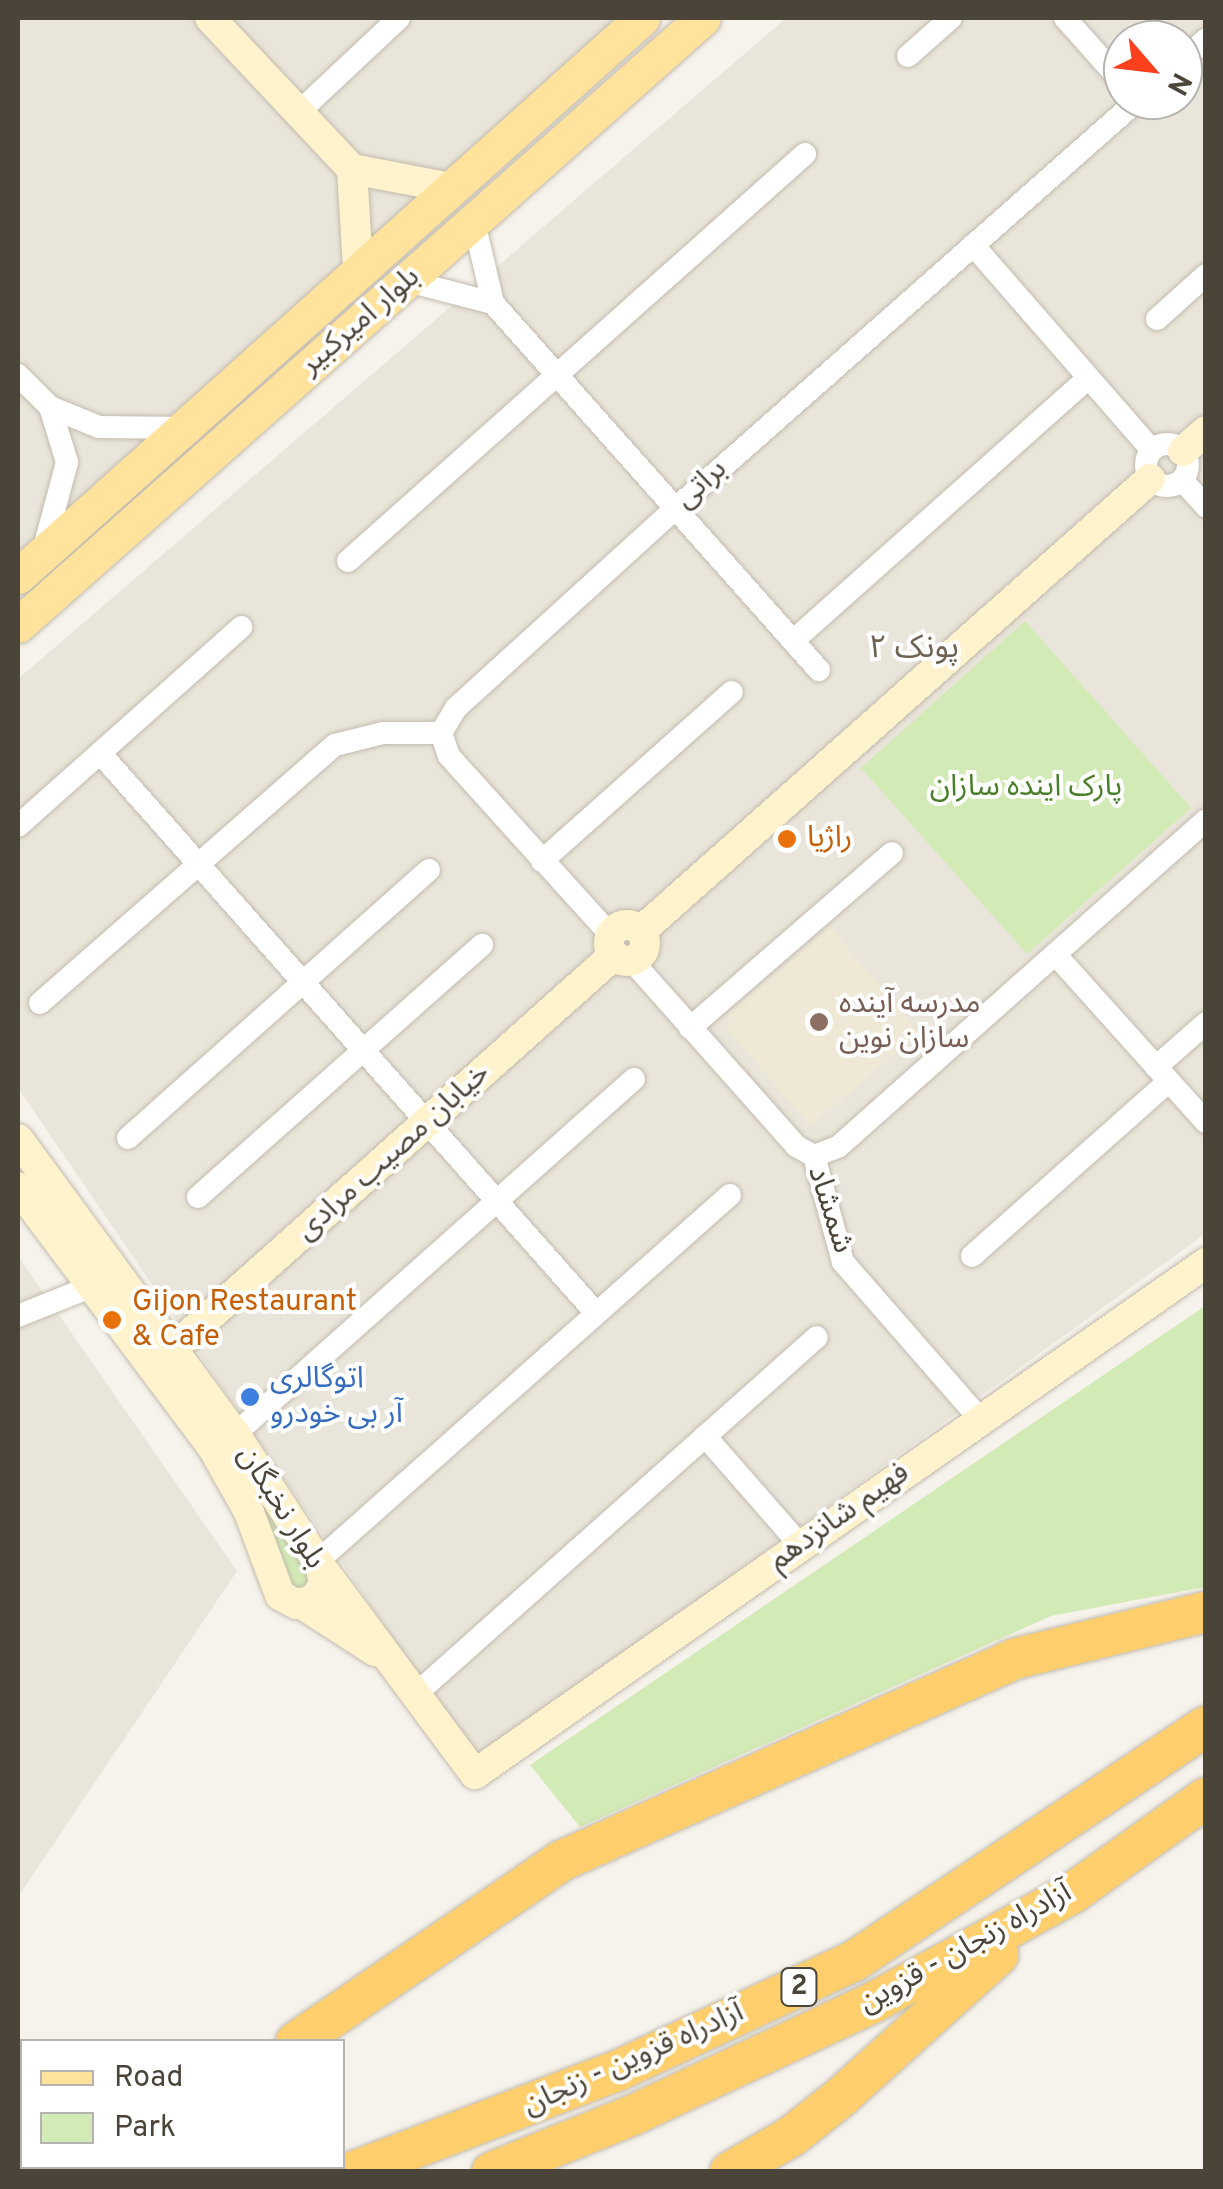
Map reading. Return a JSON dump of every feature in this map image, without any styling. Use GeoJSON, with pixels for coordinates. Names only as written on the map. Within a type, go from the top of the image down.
{"type":"FeatureCollection","features":[{"type":"Feature","properties":{"kind":"highway"},"geometry":{"type":"LineString","coordinates":[[300,2039],[561,1860],[1014,1660],[1206,1612]]}},
{"type":"Feature","properties":{"kind":"highway","name":"آزادراه قزوین - زنجان"},"geometry":{"type":"LineString","coordinates":[[352,2172],[617,2071],[854,1961],[1206,1726]]}},
{"type":"Feature","properties":{"kind":"highway","name":"آزادراه زنجان - قزوین"},"geometry":{"type":"LineString","coordinates":[[492,2172],[632,2116],[876,2001],[1074,1892],[1206,1798]]}},
{"type":"Feature","properties":{"kind":"highway"},"geometry":{"type":"LineString","coordinates":[[730,2172],[792,2136],[841,2098],[935,2007],[1074,1892]]}},
{"type":"Feature","properties":{"kind":"main road","name":"بلوار امیرکبیر"},"geometry":{"type":"LineString","coordinates":[[30,565],[642,18]]}},
{"type":"Feature","properties":{"kind":"main road","name":"بلوار امیرکبیر"},"geometry":{"type":"LineString","coordinates":[[18,625],[703,18]]}},
{"type":"Feature","properties":{"kind":"street"},"geometry":{"type":"LineString","coordinates":[[210,18],[352,169],[452,188]]}},
{"type":"Feature","properties":{"kind":"street"},"geometry":{"type":"LineString","coordinates":[[299,112],[399,18]]}},
{"type":"Feature","properties":{"kind":"street"},"geometry":{"type":"LineString","coordinates":[[908,56],[951,18]]}},
{"type":"Feature","properties":{"kind":"street"},"geometry":{"type":"LineString","coordinates":[[1065,18],[1103,61]]}},
{"type":"Feature","properties":{"kind":"street","name":"براتی"},"geometry":{"type":"LineString","coordinates":[[441,733],[456,708],[674,508],[1115,120]]}},
{"type":"Feature","properties":{"kind":"street"},"geometry":{"type":"LineString","coordinates":[[348,561],[805,154]]}},
{"type":"Feature","properties":{"kind":"street"},"geometry":{"type":"LineString","coordinates":[[352,169],[358,268]]}},
{"type":"Feature","properties":{"kind":"street"},"geometry":{"type":"LineString","coordinates":[[474,222],[493,303],[818,670]]}},
{"type":"Feature","properties":{"kind":"street"},"geometry":{"type":"LineString","coordinates":[[973,245],[1088,378],[1166,487],[1190,454]]}},
{"type":"Feature","properties":{"kind":"street"},"geometry":{"type":"LineString","coordinates":[[1157,318],[1206,276]]}},
{"type":"Feature","properties":{"kind":"street"},"geometry":{"type":"LineString","coordinates":[[408,280],[493,303]]}},
{"type":"Feature","properties":{"kind":"street"},"geometry":{"type":"LineString","coordinates":[[18,375],[50,407],[99,427],[185,428]]}},
{"type":"Feature","properties":{"kind":"street"},"geometry":{"type":"LineString","coordinates":[[792,641],[1088,378]]}},
{"type":"Feature","properties":{"kind":"street"},"geometry":{"type":"LineString","coordinates":[[30,565],[67,462],[50,407]]}},
{"type":"Feature","properties":{"kind":"street"},"geometry":{"type":"LineString","coordinates":[[619,950],[644,952],[642,931],[1151,464],[1168,444],[1190,454],[1206,507]]}},
{"type":"Feature","properties":{"kind":"street"},"geometry":{"type":"LineString","coordinates":[[18,826],[242,627]]}},
{"type":"Feature","properties":{"kind":"street"},"geometry":{"type":"LineString","coordinates":[[542,862],[732,692]]}},
{"type":"Feature","properties":{"kind":"street"},"geometry":{"type":"LineString","coordinates":[[40,1003],[335,745],[383,733],[441,733]]}},
{"type":"Feature","properties":{"kind":"street","name":"شمشاد"},"geometry":{"type":"LineString","coordinates":[[441,733],[449,756],[619,950],[796,1146],[814,1156],[843,1262],[981,1420]]}},
{"type":"Feature","properties":{"kind":"street"},"geometry":{"type":"LineString","coordinates":[[100,753],[596,1314]]}},
{"type":"Feature","properties":{"kind":"street"},"geometry":{"type":"LineString","coordinates":[[814,1156],[838,1147],[1206,820]]}},
{"type":"Feature","properties":{"kind":"street"},"geometry":{"type":"LineString","coordinates":[[690,1028],[892,854]]}},
{"type":"Feature","properties":{"kind":"street"},"geometry":{"type":"LineString","coordinates":[[128,1138],[430,870]]}},
{"type":"Feature","properties":{"kind":"street"},"geometry":{"type":"LineString","coordinates":[[198,1197],[482,945]]}},
{"type":"Feature","properties":{"kind":"street","name":"خیابان مصیب مرادی"},"geometry":{"type":"LineString","coordinates":[[164,1358],[619,950]]}},
{"type":"Feature","properties":{"kind":"street"},"geometry":{"type":"LineString","coordinates":[[1055,954],[1206,1122]]}},
{"type":"Feature","properties":{"kind":"street"},"geometry":{"type":"LineString","coordinates":[[972,1256],[1162,1074],[1206,1023]]}},
{"type":"Feature","properties":{"kind":"street"},"geometry":{"type":"LineString","coordinates":[[235,1434],[634,1079]]}},
{"type":"Feature","properties":{"kind":"street","name":"بلوار نخبگان"},"geometry":{"type":"LineString","coordinates":[[18,1139],[164,1358],[248,1512],[276,1590],[302,1604],[322,1590],[320,1564],[235,1434],[164,1358],[92,1286],[18,1187]]}},
{"type":"Feature","properties":{"kind":"street"},"geometry":{"type":"LineString","coordinates":[[730,1194],[320,1564],[417,1693],[817,1337]]}},
{"type":"Feature","properties":{"kind":"street","name":"فهیم شانزدهم"},"geometry":{"type":"LineString","coordinates":[[417,1693],[475,1774],[1206,1264]]}},
{"type":"Feature","properties":{"kind":"street"},"geometry":{"type":"LineString","coordinates":[[18,1316],[92,1286]]}},
{"type":"Feature","properties":{"kind":"street"},"geometry":{"type":"LineString","coordinates":[[705,1436],[801,1546]]}},
{"type":"Feature","properties":{"kind":"street"},"geometry":{"type":"LineString","coordinates":[[302,1604],[398,1667]]}},
{"type":"Feature","properties":{"kind":"shaded area"},"geometry":{"type":"Polygon","coordinates":[[[18,18],[645,18],[18,583],[18,18]]]}},
{"type":"Feature","properties":{"kind":"shaded area"},"geometry":{"type":"Polygon","coordinates":[[[786,18],[1205,18],[1205,1234],[476,1760],[18,1088],[18,679],[786,18]]]}},
{"type":"Feature","properties":{"kind":"shaded area","name":"مدرسه آینده سازان نوین"},"geometry":{"type":"Polygon","coordinates":[[[830,927],[920,1033],[810,1126],[728,1030],[728,1014],[830,927]]]}},
{"type":"Feature","properties":{"kind":"shaded area"},"geometry":{"type":"Polygon","coordinates":[[[18,1256],[237,1571],[18,1897],[18,1256]]]}},
{"type":"Feature","properties":{"kind":"green space","name":"پارک اینده سازان"},"geometry":{"type":"Polygon","coordinates":[[[1025,621],[1191,808],[1027,954],[861,768],[1025,621]]]}},
{"type":"Feature","properties":{"kind":"green space"},"geometry":{"type":"Polygon","coordinates":[[[1205,1306],[1205,1587],[1051,1616],[580,1827],[530,1765],[1205,1306]]]}},
{"type":"Feature","properties":{"kind":"green space"},"geometry":{"type":"Polygon","coordinates":[[[260,1503],[306,1557],[314,1584],[295,1594],[260,1503]]]}},
{"type":"Feature","properties":{"kind":"place","name":"راژیا"},"geometry":{"type":"Point","coordinates":[787,839]}},
{"type":"Feature","properties":{"kind":"place","name":"مدرسه آینده سازان نوین"},"geometry":{"type":"Point","coordinates":[819,1022]}},
{"type":"Feature","properties":{"kind":"place","name":"Gijon Restaurant & Cafe"},"geometry":{"type":"Point","coordinates":[112,1320]}},
{"type":"Feature","properties":{"kind":"place","name":"اتوگالری آر بی خودرو"},"geometry":{"type":"Point","coordinates":[250,1397]}},
{"type":"Feature","properties":{"kind":"district","name":"پونک ۲"},"geometry":{"type":"Point","coordinates":[914,649]}}]}
